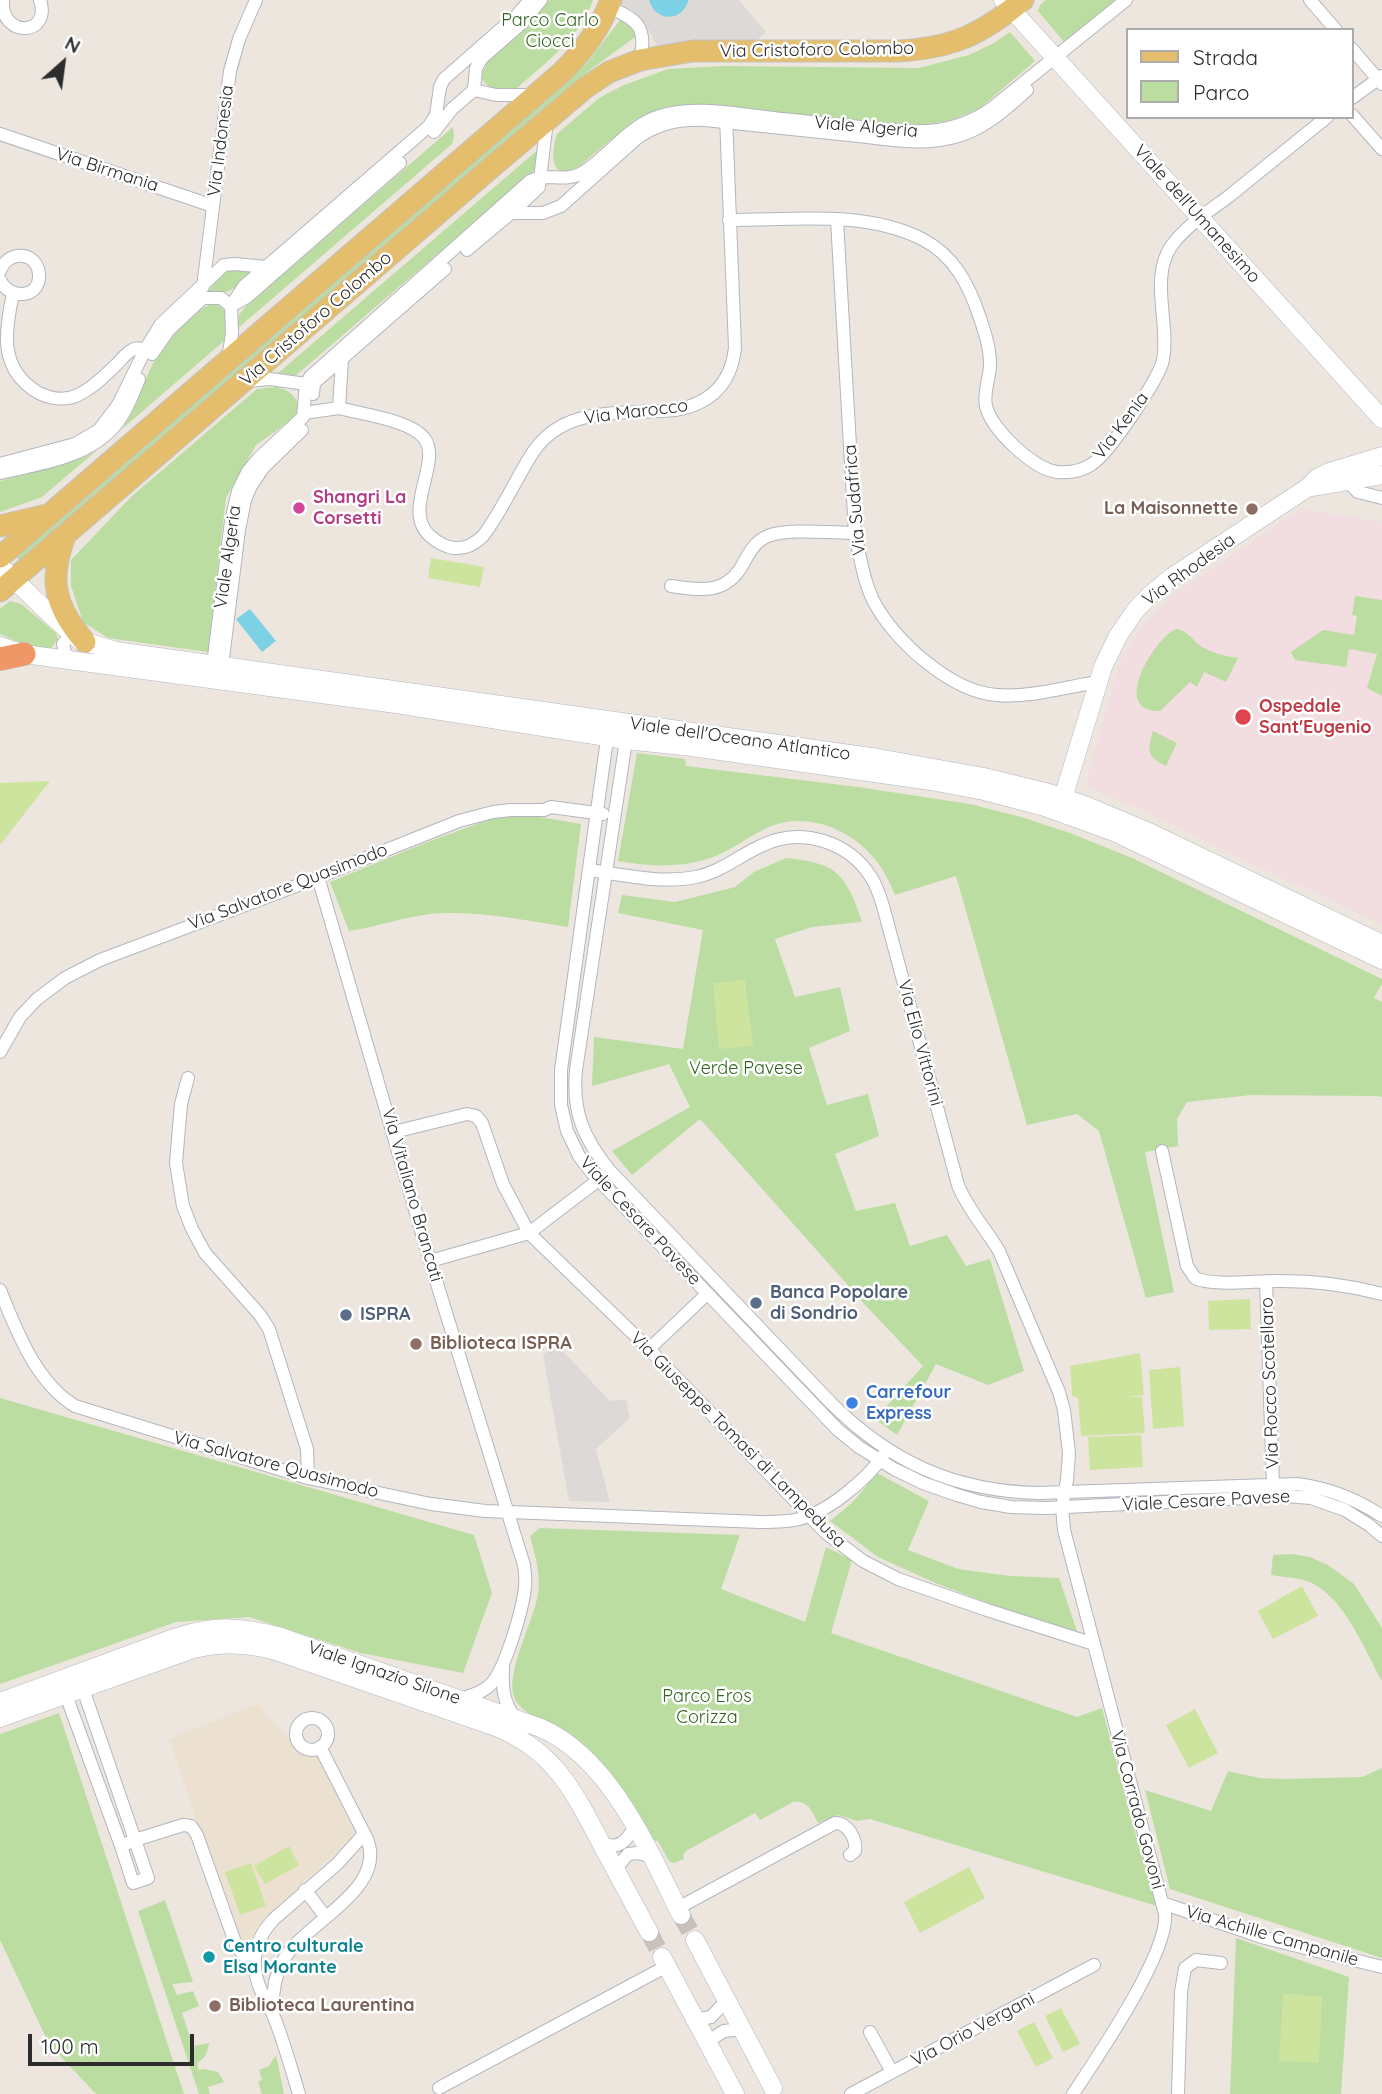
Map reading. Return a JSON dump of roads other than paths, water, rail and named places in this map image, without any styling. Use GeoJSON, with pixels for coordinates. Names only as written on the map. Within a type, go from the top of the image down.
{"type":"FeatureCollection","features":[{"type":"Feature","properties":{"kind":"highway"},"geometry":{"type":"LineString","coordinates":[[0,659],[24,654]]}},
{"type":"Feature","properties":{"kind":"main road","name":"Via Cristoforo Colombo"},"geometry":{"type":"LineString","coordinates":[[4,579],[65,536],[548,119],[603,75],[619,66],[640,60],[701,51],[923,49],[948,44],[973,34],[999,20],[1012,3]]}},
{"type":"Feature","properties":{"kind":"main road","name":"Via Cristoforo Colombo"},"geometry":{"type":"LineString","coordinates":[[0,557],[578,56],[597,30],[609,4]]}},
{"type":"Feature","properties":{"kind":"main road"},"geometry":{"type":"LineString","coordinates":[[0,526],[49,515]]}},
{"type":"Feature","properties":{"kind":"main road"},"geometry":{"type":"LineString","coordinates":[[65,536],[56,562],[56,590],[63,613],[78,638]]}},
{"type":"Feature","properties":{"kind":"street"},"geometry":{"type":"LineString","coordinates":[[3,0],[1,14],[16,28],[30,27],[40,18],[40,0]]}},
{"type":"Feature","properties":{"kind":"street","name":"Via Indonesia"},"geometry":{"type":"LineString","coordinates":[[203,292],[230,72],[241,33],[256,0]]}},
{"type":"Feature","properties":{"kind":"street"},"geometry":{"type":"LineString","coordinates":[[231,306],[247,297],[269,271],[398,159],[433,121],[441,82],[517,15],[530,0]]}},
{"type":"Feature","properties":{"kind":"street"},"geometry":{"type":"LineString","coordinates":[[398,159],[427,141],[449,112],[474,90],[476,68],[484,55],[518,26],[541,0]]}},
{"type":"Feature","properties":{"kind":"street","name":"Viale Algeria"},"geometry":{"type":"LineString","coordinates":[[511,213],[531,214],[552,210],[564,203],[580,180],[633,135],[673,122],[726,118],[917,132],[937,131],[959,125],[982,115],[1126,0]]}},
{"type":"Feature","properties":{"kind":"street"},"geometry":{"type":"LineString","coordinates":[[1310,0],[1334,28]]}},
{"type":"Feature","properties":{"kind":"street","name":"Viale dell'Umanesimo"},"geometry":{"type":"LineString","coordinates":[[1012,3],[1056,58],[1380,414]]}},
{"type":"Feature","properties":{"kind":"street","name":"Via Cristoforo Colombo"},"geometry":{"type":"LineString","coordinates":[[609,4],[630,17],[640,28],[643,43],[640,60]]}},
{"type":"Feature","properties":{"kind":"street"},"geometry":{"type":"LineString","coordinates":[[1354,51],[1381,80],[1354,97]]}},
{"type":"Feature","properties":{"kind":"street"},"geometry":{"type":"LineString","coordinates":[[461,64],[476,68]]}},
{"type":"Feature","properties":{"kind":"street"},"geometry":{"type":"LineString","coordinates":[[474,90],[511,96],[535,95]]}},
{"type":"Feature","properties":{"kind":"street"},"geometry":{"type":"LineString","coordinates":[[1354,117],[1382,149]]}},
{"type":"Feature","properties":{"kind":"street","name":"Via Marocco"},"geometry":{"type":"LineString","coordinates":[[339,408],[406,426],[424,438],[429,450],[420,509],[423,527],[434,540],[448,547],[461,548],[473,544],[485,533],[534,451],[544,438],[558,427],[598,415],[687,408],[704,401],[719,389],[730,369],[735,348],[726,118]]}},
{"type":"Feature","properties":{"kind":"street"},"geometry":{"type":"LineString","coordinates":[[482,232],[511,213],[539,187],[548,119]]}},
{"type":"Feature","properties":{"kind":"street","name":"Via Kenia"},"geometry":{"type":"LineString","coordinates":[[729,220],[837,219],[877,223],[915,235],[936,247],[963,276],[987,341],[990,366],[985,400],[990,416],[1002,433],[1035,463],[1047,470],[1064,472],[1085,468],[1098,460],[1155,380],[1164,350],[1162,290],[1165,260],[1170,248],[1201,218],[1325,119]]}},
{"type":"Feature","properties":{"kind":"street","name":"Via Birmania"},"geometry":{"type":"LineString","coordinates":[[0,134],[213,206]]}},
{"type":"Feature","properties":{"kind":"street"},"geometry":{"type":"LineString","coordinates":[[339,356],[339,408],[308,412],[310,384],[339,356],[482,232],[530,181],[541,178],[580,180]]}},
{"type":"Feature","properties":{"kind":"street","name":"Via Sudafrica"},"geometry":{"type":"LineString","coordinates":[[837,219],[855,533],[866,582],[880,612],[908,644],[946,676],[973,690],[1000,696],[1098,682]]}},
{"type":"Feature","properties":{"kind":"street"},"geometry":{"type":"LineString","coordinates":[[0,271],[5,262],[16,256],[28,258],[37,267],[38,280],[36,286],[25,294],[7,291],[0,280]]}},
{"type":"Feature","properties":{"kind":"street"},"geometry":{"type":"LineString","coordinates":[[0,464],[70,446],[95,433],[107,422],[149,351],[203,292],[217,270],[227,264],[269,271]]}},
{"type":"Feature","properties":{"kind":"street"},"geometry":{"type":"LineString","coordinates":[[203,292],[231,306]]}},
{"type":"Feature","properties":{"kind":"street"},"geometry":{"type":"LineString","coordinates":[[13,294],[4,341],[7,364],[19,380],[44,395],[60,399],[77,395],[101,380],[132,350],[137,348],[149,351]]}},
{"type":"Feature","properties":{"kind":"street"},"geometry":{"type":"LineString","coordinates":[[228,359],[232,333],[231,306]]}},
{"type":"Feature","properties":{"kind":"street"},"geometry":{"type":"LineString","coordinates":[[0,473],[71,455],[101,439],[122,416],[149,351]]}},
{"type":"Feature","properties":{"kind":"street"},"geometry":{"type":"LineString","coordinates":[[244,381],[270,379],[310,384]]}},
{"type":"Feature","properties":{"kind":"street","name":"Viale Algeria"},"geometry":{"type":"LineString","coordinates":[[218,665],[232,546],[243,506],[254,481],[269,461],[304,428],[308,412]]}},
{"type":"Feature","properties":{"kind":"street"},"geometry":{"type":"LineString","coordinates":[[1349,473],[1382,456]]}},
{"type":"Feature","properties":{"kind":"street"},"geometry":{"type":"LineString","coordinates":[[1349,473],[1382,475]]}},
{"type":"Feature","properties":{"kind":"street"},"geometry":{"type":"LineString","coordinates":[[1349,473],[1358,492],[1382,498]]}},
{"type":"Feature","properties":{"kind":"street","name":"Via Rhodesia"},"geometry":{"type":"LineString","coordinates":[[1061,805],[1098,682],[1118,636],[1135,611],[1172,578],[1307,488],[1349,473]]}},
{"type":"Feature","properties":{"kind":"street"},"geometry":{"type":"LineString","coordinates":[[671,586],[704,589],[725,584],[740,570],[754,546],[769,535],[792,532],[855,533]]}},
{"type":"Feature","properties":{"kind":"street"},"geometry":{"type":"LineString","coordinates":[[4,579],[78,638],[63,644],[65,653],[72,660]]}},
{"type":"Feature","properties":{"kind":"street","name":"Viale dell'Oceano Atlantico"},"geometry":{"type":"LineString","coordinates":[[78,638],[123,653],[218,665],[609,728],[692,747],[939,782],[1061,805],[1149,832],[1382,944]]}},
{"type":"Feature","properties":{"kind":"street","name":"Viale dell'Oceano Atlantico"},"geometry":{"type":"LineString","coordinates":[[0,646],[24,654],[408,706],[609,728]]}},
{"type":"Feature","properties":{"kind":"street","name":"Viale Cesare Pavese"},"geometry":{"type":"LineString","coordinates":[[609,728],[560,1092],[563,1115],[572,1144],[599,1181],[838,1430],[859,1447],[962,1482],[1011,1492],[1297,1484],[1326,1490],[1358,1502],[1382,1516]]}},
{"type":"Feature","properties":{"kind":"street","name":"Viale Cesare Pavese"},"geometry":{"type":"LineString","coordinates":[[627,731],[575,1090],[578,1113],[586,1136],[610,1171],[883,1455],[923,1483],[981,1502],[1012,1507],[1062,1507],[1264,1496],[1311,1498],[1345,1510],[1382,1536]]}},
{"type":"Feature","properties":{"kind":"street","name":"Viale dell'Oceano Atlantico"},"geometry":{"type":"LineString","coordinates":[[1061,805],[1382,960]]}},
{"type":"Feature","properties":{"kind":"street","name":"Via Salvatore Quasimodo"},"geometry":{"type":"LineString","coordinates":[[0,1052],[12,1028],[28,1008],[48,989],[72,973],[133,946],[318,877],[421,835],[481,814],[512,810],[544,810],[551,807],[614,816]]}},
{"type":"Feature","properties":{"kind":"street","name":"Via Elio Vittorini"},"geometry":{"type":"LineString","coordinates":[[590,870],[662,879],[696,877],[725,866],[768,842],[797,837],[834,844],[852,856],[870,876],[883,906],[958,1185],[965,1201],[987,1231],[1003,1260],[1062,1403],[1069,1439],[1065,1492]]}},
{"type":"Feature","properties":{"kind":"street","name":"Via Vitaliano Brancati"},"geometry":{"type":"LineString","coordinates":[[318,877],[430,1261],[524,1564],[526,1584],[522,1605],[503,1662]]}},
{"type":"Feature","properties":{"kind":"street"},"geometry":{"type":"LineString","coordinates":[[188,1078],[182,1101],[176,1163],[183,1206],[205,1253],[260,1315],[269,1329],[307,1449],[308,1478]]}},
{"type":"Feature","properties":{"kind":"street","name":"Via Giuseppe Tomasi di Lampedusa"},"geometry":{"type":"LineString","coordinates":[[394,1132],[463,1115],[476,1116],[482,1123],[503,1184],[529,1233],[649,1349],[809,1516],[846,1549],[888,1575],[943,1596],[1094,1644]]}},
{"type":"Feature","properties":{"kind":"street"},"geometry":{"type":"LineString","coordinates":[[1162,1151],[1187,1266],[1192,1276],[1212,1282],[1266,1280],[1321,1283],[1382,1294]]}},
{"type":"Feature","properties":{"kind":"street"},"geometry":{"type":"LineString","coordinates":[[430,1261],[529,1233],[610,1171]]}},
{"type":"Feature","properties":{"kind":"street","name":"Via Rocco Scotellaro"},"geometry":{"type":"LineString","coordinates":[[1266,1280],[1273,1485]]}},
{"type":"Feature","properties":{"kind":"street","name":"Via Salvatore Quasimodo"},"geometry":{"type":"LineString","coordinates":[[0,1290],[34,1363],[56,1391],[75,1406],[308,1478],[431,1504],[485,1511],[792,1521],[809,1516],[842,1495],[883,1455]]}},
{"type":"Feature","properties":{"kind":"street"},"geometry":{"type":"LineString","coordinates":[[649,1349],[707,1294]]}},
{"type":"Feature","properties":{"kind":"street"},"geometry":{"type":"LineString","coordinates":[[730,1318],[740,1307]]}},
{"type":"Feature","properties":{"kind":"street"},"geometry":{"type":"LineString","coordinates":[[1062,1507],[1065,1492]]}},
{"type":"Feature","properties":{"kind":"street","name":"Via Corrado Govoni"},"geometry":{"type":"LineString","coordinates":[[1062,1507],[1064,1530],[1166,1922],[1144,1977],[1129,2005],[1073,2094]]}},
{"type":"Feature","properties":{"kind":"street","name":"Viale Ignazio Silone"},"geometry":{"type":"LineString","coordinates":[[0,1702],[202,1630],[247,1629],[281,1637],[547,1730],[587,1760],[609,1784],[680,1911]]}},
{"type":"Feature","properties":{"kind":"street","name":"Viale Ignazio Silone"},"geometry":{"type":"LineString","coordinates":[[0,1718],[200,1647],[241,1644],[276,1651],[496,1727],[524,1740],[549,1760],[566,1779],[649,1932]]}},
{"type":"Feature","properties":{"kind":"street"},"geometry":{"type":"LineString","coordinates":[[460,1699],[481,1692],[489,1686],[503,1662]]}},
{"type":"Feature","properties":{"kind":"street"},"geometry":{"type":"LineString","coordinates":[[503,1662],[503,1696],[516,1719]]}},
{"type":"Feature","properties":{"kind":"street"},"geometry":{"type":"LineString","coordinates":[[75,1692],[148,1878],[134,1883],[121,1846],[75,1692]]}},
{"type":"Feature","properties":{"kind":"street"},"geometry":{"type":"LineString","coordinates":[[273,2014],[274,1985],[282,1961],[293,1947],[350,1895],[365,1875],[370,1863],[371,1853],[364,1834],[320,1747]]}},
{"type":"Feature","properties":{"kind":"street"},"geometry":{"type":"LineString","coordinates":[[680,1911],[835,1823],[844,1824],[857,1847],[850,1855]]}},
{"type":"Feature","properties":{"kind":"street"},"geometry":{"type":"LineString","coordinates":[[121,1846],[183,1825],[191,1826],[197,1835],[236,1945],[244,1956],[254,1960]]}},
{"type":"Feature","properties":{"kind":"street"},"geometry":{"type":"LineString","coordinates":[[601,1843],[618,1845],[635,1827]]}},
{"type":"Feature","properties":{"kind":"street"},"geometry":{"type":"LineString","coordinates":[[299,2094],[273,2014],[258,1983],[254,1960],[258,1943],[266,1928],[337,1864],[364,1834]]}},
{"type":"Feature","properties":{"kind":"street"},"geometry":{"type":"LineString","coordinates":[[615,1870],[628,1854],[650,1856]]}},
{"type":"Feature","properties":{"kind":"street"},"geometry":{"type":"LineString","coordinates":[[305,1891],[325,1916]]}},
{"type":"Feature","properties":{"kind":"street","name":"Via Achille Campanile"},"geometry":{"type":"LineString","coordinates":[[1162,1903],[1265,1938],[1382,1967]]}},
{"type":"Feature","properties":{"kind":"street"},"geometry":{"type":"LineString","coordinates":[[695,1940],[773,2088]]}},
{"type":"Feature","properties":{"kind":"street"},"geometry":{"type":"LineString","coordinates":[[1178,2094],[1181,1992],[1185,1968],[1196,1960],[1221,1963]]}},
{"type":"Feature","properties":{"kind":"street"},"geometry":{"type":"LineString","coordinates":[[439,2088],[664,1962],[735,2094]]}},
{"type":"Feature","properties":{"kind":"street","name":"Via Orio Vergani"},"geometry":{"type":"LineString","coordinates":[[851,2094],[1094,1965]]}},
{"type":"Feature","properties":{"kind":"street"},"geometry":{"type":"LineString","coordinates":[[695,2020],[711,2017],[727,2000]]}},
{"type":"Feature","properties":{"kind":"street"},"geometry":{"type":"LineString","coordinates":[[707,2042],[724,2031],[742,2029]]}},
{"type":"Feature","properties":{"kind":"street"},"geometry":{"type":"LineString","coordinates":[[870,2032],[892,2072]]}},
{"type":"Feature","properties":{"kind":"water"},"geometry":{"type":"Polygon","coordinates":[[[649,0],[688,2],[679,13],[668,17],[656,12],[649,0]]]}},
{"type":"Feature","properties":{"kind":"water"},"geometry":{"type":"Polygon","coordinates":[[[250,609],[276,641],[262,652],[236,619],[250,609]]]}},
{"type":"Feature","properties":{"kind":"tunnel"},"geometry":{"type":"LineString","coordinates":[[681,1915],[695,1940]]}},
{"type":"Feature","properties":{"kind":"tunnel"},"geometry":{"type":"LineString","coordinates":[[649,1932],[662,1957]]}},
{"type":"Feature","properties":{"kind":"place","name":"Shangri La Corsetti"},"geometry":{"type":"Point","coordinates":[299,508]}},
{"type":"Feature","properties":{"kind":"place","name":"La Maisonnette"},"geometry":{"type":"Point","coordinates":[1252,509]}},
{"type":"Feature","properties":{"kind":"place","name":"Ospedale Sant'Eugenio"},"geometry":{"type":"Point","coordinates":[1243,717]}},
{"type":"Feature","properties":{"kind":"place","name":"Banca Popolare di Sondrio"},"geometry":{"type":"Point","coordinates":[756,1303]}},
{"type":"Feature","properties":{"kind":"place","name":"ISPRA"},"geometry":{"type":"Point","coordinates":[346,1315]}},
{"type":"Feature","properties":{"kind":"place","name":"Biblioteca ISPRA"},"geometry":{"type":"Point","coordinates":[416,1344]}},
{"type":"Feature","properties":{"kind":"place","name":"Carrefour Express"},"geometry":{"type":"Point","coordinates":[852,1403]}},
{"type":"Feature","properties":{"kind":"place","name":"Centro culturale Elsa Morante"},"geometry":{"type":"Point","coordinates":[209,1957]}},
{"type":"Feature","properties":{"kind":"place","name":"Biblioteca Laurentina"},"geometry":{"type":"Point","coordinates":[215,2006]}},
{"type":"Feature","properties":{"kind":"park label","name":"Parco Carlo Ciocci"},"geometry":{"type":"Point","coordinates":[550,31]}},
{"type":"Feature","properties":{"kind":"park label","name":"Verde Pavese"},"geometry":{"type":"Point","coordinates":[746,1069]}},
{"type":"Feature","properties":{"kind":"park label","name":"Parco Eros Corizza"},"geometry":{"type":"Point","coordinates":[707,1707]}}]}
